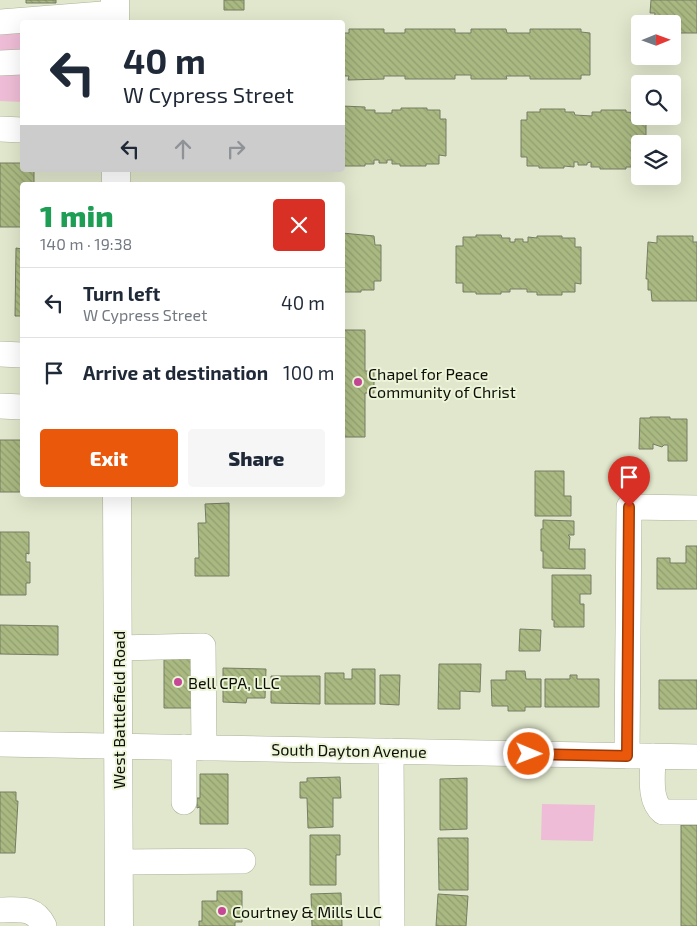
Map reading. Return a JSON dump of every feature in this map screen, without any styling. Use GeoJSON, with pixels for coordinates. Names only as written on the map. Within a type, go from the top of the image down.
{"type":"FeatureCollection","features":[{"type":"Feature","properties":{"kind":"main road","name":"West Battlefield Road"},"geometry":{"type":"LineString","coordinates":[[117,497],[119,926]]}},
{"type":"Feature","properties":{"kind":"street"},"geometry":{"type":"LineString","coordinates":[[23,20],[115,12]]}},
{"type":"Feature","properties":{"kind":"street"},"geometry":{"type":"LineString","coordinates":[[0,22],[20,20]]}},
{"type":"Feature","properties":{"kind":"street"},"geometry":{"type":"LineString","coordinates":[[0,63],[20,62]]}},
{"type":"Feature","properties":{"kind":"street"},"geometry":{"type":"LineString","coordinates":[[0,129],[20,130]]}},
{"type":"Feature","properties":{"kind":"street"},"geometry":{"type":"LineString","coordinates":[[0,354],[20,355]]}},
{"type":"Feature","properties":{"kind":"street"},"geometry":{"type":"LineString","coordinates":[[0,406],[20,407]]}},
{"type":"Feature","properties":{"kind":"street"},"geometry":{"type":"LineString","coordinates":[[627,756],[629,507],[697,508]]}},
{"type":"Feature","properties":{"kind":"street"},"geometry":{"type":"LineString","coordinates":[[118,648],[203,646],[194,748],[184,802]]}},
{"type":"Feature","properties":{"kind":"street","name":"South Dayton Avenue"},"geometry":{"type":"LineString","coordinates":[[0,744],[697,757]]}},
{"type":"Feature","properties":{"kind":"street"},"geometry":{"type":"LineString","coordinates":[[392,751],[392,926]]}},
{"type":"Feature","properties":{"kind":"street"},"geometry":{"type":"LineString","coordinates":[[653,756],[654,802],[663,812],[697,812]]}},
{"type":"Feature","properties":{"kind":"street"},"geometry":{"type":"LineString","coordinates":[[119,862],[243,861]]}},
{"type":"Feature","properties":{"kind":"street"},"geometry":{"type":"LineString","coordinates":[[0,910],[28,910],[39,917],[44,926]]}},
{"type":"Feature","properties":{"kind":"shaded area"},"geometry":{"type":"Polygon","coordinates":[[[0,30],[20,31],[20,102],[0,101],[0,30]]]}},
{"type":"Feature","properties":{"kind":"shaded area"},"geometry":{"type":"Polygon","coordinates":[[[542,804],[595,805],[593,841],[541,840],[542,804]]]}},
{"type":"Feature","properties":{"kind":"building"},"geometry":{"type":"Polygon","coordinates":[[[26,0],[56,0],[56,3],[26,3],[26,0]]]}},
{"type":"Feature","properties":{"kind":"building"},"geometry":{"type":"Polygon","coordinates":[[[224,0],[244,0],[244,10],[224,10],[224,0]]]}},
{"type":"Feature","properties":{"kind":"building"},"geometry":{"type":"Polygon","coordinates":[[[651,0],[697,0],[697,33],[681,33],[681,15],[655,15],[655,13],[650,13],[651,0]]]}},
{"type":"Feature","properties":{"kind":"building"},"geometry":{"type":"Polygon","coordinates":[[[349,29],[384,29],[384,33],[405,33],[405,29],[455,29],[455,33],[471,33],[471,29],[506,29],[507,33],[530,33],[530,29],[581,29],[581,32],[590,33],[590,75],[581,75],[581,79],[530,79],[530,76],[506,76],[507,79],[471,79],[471,75],[455,75],[455,79],[405,79],[405,76],[384,76],[384,79],[348,80],[349,76],[345,76],[345,33],[349,33],[349,29]]]}},
{"type":"Feature","properties":{"kind":"building"},"geometry":{"type":"Polygon","coordinates":[[[345,106],[365,107],[365,110],[375,110],[375,113],[392,113],[392,110],[401,110],[401,108],[427,108],[427,110],[440,110],[440,119],[446,119],[446,156],[439,155],[439,164],[400,166],[400,164],[392,164],[392,160],[387,160],[387,163],[379,163],[379,160],[374,160],[374,164],[365,164],[365,166],[345,166],[345,106]]]}},
{"type":"Feature","properties":{"kind":"building"},"geometry":{"type":"Polygon","coordinates":[[[540,109],[565,109],[565,112],[574,112],[575,115],[592,116],[592,112],[601,112],[601,110],[626,110],[626,112],[631,112],[631,125],[646,125],[646,135],[631,135],[631,167],[626,167],[626,169],[600,169],[600,167],[591,167],[591,162],[587,163],[587,165],[578,165],[578,162],[574,162],[574,167],[564,166],[564,168],[527,166],[527,157],[521,157],[521,120],[527,120],[527,112],[540,112],[540,109]]]}},
{"type":"Feature","properties":{"kind":"building"},"geometry":{"type":"Polygon","coordinates":[[[0,163],[20,163],[20,172],[34,172],[34,182],[20,182],[20,227],[0,227],[0,163]]]}},
{"type":"Feature","properties":{"kind":"building"},"geometry":{"type":"Polygon","coordinates":[[[345,233],[374,236],[375,245],[381,245],[381,281],[374,281],[374,290],[361,290],[361,292],[345,292],[345,233]]]}},
{"type":"Feature","properties":{"kind":"building"},"geometry":{"type":"Polygon","coordinates":[[[476,235],[501,235],[502,238],[510,238],[510,242],[515,242],[515,239],[523,239],[523,242],[528,242],[528,237],[537,238],[537,236],[575,238],[575,247],[581,247],[581,284],[575,283],[575,292],[562,292],[562,295],[537,295],[537,292],[527,292],[527,289],[510,289],[510,292],[501,292],[501,294],[463,292],[463,283],[456,283],[456,246],[463,246],[463,237],[476,237],[476,235]]]}},
{"type":"Feature","properties":{"kind":"building"},"geometry":{"type":"Polygon","coordinates":[[[657,236],[693,236],[693,242],[697,242],[697,301],[652,301],[651,290],[648,290],[648,279],[646,279],[648,242],[657,243],[657,236]]]}},
{"type":"Feature","properties":{"kind":"building"},"geometry":{"type":"Polygon","coordinates":[[[16,248],[20,249],[20,316],[15,316],[16,248]]]}},
{"type":"Feature","properties":{"kind":"building","name":"Chapel for Peace Community of Christ"},"geometry":{"type":"Polygon","coordinates":[[[345,330],[365,330],[365,371],[374,371],[374,393],[365,393],[365,437],[345,437],[345,330]]]}},
{"type":"Feature","properties":{"kind":"building"},"geometry":{"type":"Polygon","coordinates":[[[640,418],[687,419],[687,461],[668,461],[668,445],[662,447],[653,444],[653,449],[639,449],[640,418]]]}},
{"type":"Feature","properties":{"kind":"building"},"geometry":{"type":"Polygon","coordinates":[[[0,440],[20,440],[20,492],[0,492],[0,440]]]}},
{"type":"Feature","properties":{"kind":"building"},"geometry":{"type":"Polygon","coordinates":[[[535,471],[564,471],[564,496],[571,496],[571,516],[535,516],[535,471]]]}},
{"type":"Feature","properties":{"kind":"building"},"geometry":{"type":"Polygon","coordinates":[[[229,503],[229,576],[195,576],[195,558],[199,558],[198,523],[206,523],[205,504],[229,503]]]}},
{"type":"Feature","properties":{"kind":"building"},"geometry":{"type":"Polygon","coordinates":[[[543,520],[574,521],[574,535],[568,535],[570,537],[569,549],[585,549],[585,569],[543,568],[541,529],[543,529],[543,520]]]}},
{"type":"Feature","properties":{"kind":"building"},"geometry":{"type":"Polygon","coordinates":[[[0,532],[29,532],[29,554],[26,553],[26,562],[30,562],[30,583],[26,583],[26,595],[0,595],[0,532]]]}},
{"type":"Feature","properties":{"kind":"building"},"geometry":{"type":"Polygon","coordinates":[[[686,546],[697,546],[697,589],[657,589],[657,558],[670,558],[670,563],[686,563],[686,546]]]}},
{"type":"Feature","properties":{"kind":"building"},"geometry":{"type":"Polygon","coordinates":[[[552,575],[591,575],[591,594],[580,594],[580,604],[584,604],[584,627],[554,627],[554,620],[552,620],[552,575]]]}},
{"type":"Feature","properties":{"kind":"building"},"geometry":{"type":"Polygon","coordinates":[[[0,625],[58,626],[58,655],[0,654],[0,625]]]}},
{"type":"Feature","properties":{"kind":"building"},"geometry":{"type":"Polygon","coordinates":[[[520,629],[541,630],[540,651],[519,651],[520,629]]]}},
{"type":"Feature","properties":{"kind":"building","name":"Bell CPA, LLC"},"geometry":{"type":"Polygon","coordinates":[[[164,656],[192,656],[193,708],[164,708],[164,656]]]}},
{"type":"Feature","properties":{"kind":"building"},"geometry":{"type":"Polygon","coordinates":[[[439,664],[481,664],[480,692],[460,691],[460,709],[438,709],[439,664]]]}},
{"type":"Feature","properties":{"kind":"building"},"geometry":{"type":"Polygon","coordinates":[[[223,668],[266,669],[265,698],[247,698],[246,703],[223,702],[223,668]]]}},
{"type":"Feature","properties":{"kind":"building"},"geometry":{"type":"Polygon","coordinates":[[[352,669],[375,669],[375,704],[325,704],[325,673],[344,673],[344,679],[352,679],[352,669]]]}},
{"type":"Feature","properties":{"kind":"building"},"geometry":{"type":"Polygon","coordinates":[[[506,671],[525,671],[526,679],[541,679],[541,707],[525,707],[525,711],[508,711],[508,706],[492,706],[491,680],[506,680],[506,671]]]}},
{"type":"Feature","properties":{"kind":"building"},"geometry":{"type":"Polygon","coordinates":[[[380,675],[400,675],[399,705],[380,704],[380,675]]]}},
{"type":"Feature","properties":{"kind":"building"},"geometry":{"type":"Polygon","coordinates":[[[570,675],[577,675],[577,679],[599,679],[599,707],[545,707],[545,679],[570,679],[570,675]]]}},
{"type":"Feature","properties":{"kind":"building"},"geometry":{"type":"Polygon","coordinates":[[[271,676],[320,676],[320,704],[271,703],[271,676]]]}},
{"type":"Feature","properties":{"kind":"building"},"geometry":{"type":"Polygon","coordinates":[[[659,680],[697,680],[697,709],[659,709],[659,680]]]}},
{"type":"Feature","properties":{"kind":"building"},"geometry":{"type":"Polygon","coordinates":[[[200,774],[228,774],[228,824],[200,824],[200,807],[197,808],[197,798],[200,798],[200,774]]]}},
{"type":"Feature","properties":{"kind":"building"},"geometry":{"type":"Polygon","coordinates":[[[340,777],[341,798],[333,798],[333,827],[308,828],[307,798],[300,798],[300,782],[307,782],[307,778],[340,777]]]}},
{"type":"Feature","properties":{"kind":"building"},"geometry":{"type":"Polygon","coordinates":[[[467,778],[467,829],[440,830],[440,779],[467,778]]]}},
{"type":"Feature","properties":{"kind":"building"},"geometry":{"type":"Polygon","coordinates":[[[0,792],[16,792],[16,801],[18,801],[15,853],[0,853],[0,792]]]}},
{"type":"Feature","properties":{"kind":"building"},"geometry":{"type":"Polygon","coordinates":[[[681,825],[697,825],[697,926],[681,926],[681,825]]]}},
{"type":"Feature","properties":{"kind":"building"},"geometry":{"type":"Polygon","coordinates":[[[310,835],[340,835],[340,855],[336,855],[336,885],[310,885],[310,835]]]}},
{"type":"Feature","properties":{"kind":"building"},"geometry":{"type":"Polygon","coordinates":[[[438,838],[468,838],[468,890],[439,890],[438,838]]]}},
{"type":"Feature","properties":{"kind":"building","name":"Courtney & Mills LLC"},"geometry":{"type":"Polygon","coordinates":[[[217,891],[242,891],[242,922],[235,922],[235,926],[199,926],[199,921],[202,921],[202,901],[217,901],[217,891]]]}},
{"type":"Feature","properties":{"kind":"building"},"geometry":{"type":"Polygon","coordinates":[[[341,893],[342,926],[312,926],[311,894],[341,893]]]}},
{"type":"Feature","properties":{"kind":"building"},"geometry":{"type":"Polygon","coordinates":[[[438,894],[468,896],[466,926],[436,926],[438,894]]]}},
{"type":"Feature","properties":{"kind":"place","name":"Chapel for Peace Community of Christ"},"geometry":{"type":"Point","coordinates":[358,382]}},
{"type":"Feature","properties":{"kind":"place","name":"Bell CPA, LLC"},"geometry":{"type":"Point","coordinates":[178,682]}},
{"type":"Feature","properties":{"kind":"place","name":"Courtney & Mills LLC"},"geometry":{"type":"Point","coordinates":[222,911]}},
{"type":"Feature","properties":{"kind":"route"},"geometry":{"type":"LineString","coordinates":[[529,754],[627,756],[629,507]]}}]}
